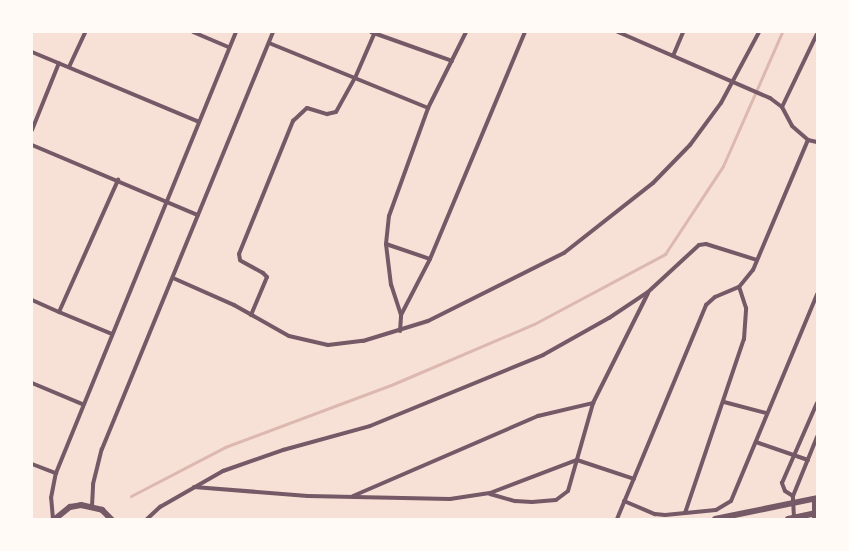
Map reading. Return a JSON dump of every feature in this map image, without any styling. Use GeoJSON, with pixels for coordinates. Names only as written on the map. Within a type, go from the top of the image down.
{"type":"FeatureCollection","features":[{"type":"Feature","properties":{"kind":"street"},"geometry":{"type":"LineString","coordinates":[[69,68],[85,32]]}},
{"type":"Feature","properties":{"kind":"street"},"geometry":{"type":"LineString","coordinates":[[193,32],[229,47]]}},
{"type":"Feature","properties":{"kind":"street"},"geometry":{"type":"LineString","coordinates":[[111,518],[92,506],[70,507],[54,519],[51,498],[56,473],[82,404],[236,32]]}},
{"type":"Feature","properties":{"kind":"street"},"geometry":{"type":"LineString","coordinates":[[92,506],[93,484],[102,449],[274,32]]}},
{"type":"Feature","properties":{"kind":"street"},"geometry":{"type":"LineString","coordinates":[[251,315],[267,277],[263,273],[240,260],[239,254],[292,121],[299,112],[307,108],[334,113],[355,78],[373,32],[452,61]]}},
{"type":"Feature","properties":{"kind":"street"},"geometry":{"type":"LineString","coordinates":[[400,331],[401,315],[391,285],[386,244],[389,216],[428,108],[466,32]]}},
{"type":"Feature","properties":{"kind":"street"},"geometry":{"type":"LineString","coordinates":[[401,315],[430,259],[526,32]]}},
{"type":"Feature","properties":{"kind":"street"},"geometry":{"type":"LineString","coordinates":[[618,32],[770,98],[782,107],[792,126],[808,140],[817,142]]}},
{"type":"Feature","properties":{"kind":"street"},"geometry":{"type":"LineString","coordinates":[[673,56],[683,32]]}},
{"type":"Feature","properties":{"kind":"street"},"geometry":{"type":"LineString","coordinates":[[173,278],[251,315],[289,336],[328,345],[363,341],[400,331],[428,321],[564,253],[653,183],[690,145],[734,82],[759,32]]}},
{"type":"Feature","properties":{"kind":"street"},"geometry":{"type":"LineString","coordinates":[[782,107],[817,34]]}},
{"type":"Feature","properties":{"kind":"street"},"geometry":{"type":"LineString","coordinates":[[269,43],[428,108]]}},
{"type":"Feature","properties":{"kind":"street"},"geometry":{"type":"LineString","coordinates":[[32,52],[199,122]]}},
{"type":"Feature","properties":{"kind":"street"},"geometry":{"type":"LineString","coordinates":[[32,130],[59,63]]}},
{"type":"Feature","properties":{"kind":"street"},"geometry":{"type":"LineString","coordinates":[[616,519],[706,305],[714,297],[739,287],[757,260],[808,140]]}},
{"type":"Feature","properties":{"kind":"street"},"geometry":{"type":"LineString","coordinates":[[32,145],[198,215]]}},
{"type":"Feature","properties":{"kind":"street"},"geometry":{"type":"LineString","coordinates":[[59,312],[118,180]]}},
{"type":"Feature","properties":{"kind":"street"},"geometry":{"type":"LineString","coordinates":[[386,244],[430,259]]}},
{"type":"Feature","properties":{"kind":"street"},"geometry":{"type":"LineString","coordinates":[[147,519],[160,507],[222,471],[249,461],[370,426],[453,394],[543,355],[609,318],[648,292],[699,245],[706,244],[757,260]]}},
{"type":"Feature","properties":{"kind":"street"},"geometry":{"type":"LineString","coordinates":[[685,513],[724,402],[746,329],[746,308],[739,287]]}},
{"type":"Feature","properties":{"kind":"street"},"geometry":{"type":"LineString","coordinates":[[490,493],[515,501],[556,500],[568,491],[593,403],[648,292]]}},
{"type":"Feature","properties":{"kind":"street"},"geometry":{"type":"LineString","coordinates":[[624,501],[655,514],[716,510],[731,501],[756,442],[766,413],[817,294]]}},
{"type":"Feature","properties":{"kind":"street"},"geometry":{"type":"LineString","coordinates":[[32,300],[112,334]]}},
{"type":"Feature","properties":{"kind":"street"},"geometry":{"type":"LineString","coordinates":[[32,383],[82,404]]}},
{"type":"Feature","properties":{"kind":"street"},"geometry":{"type":"LineString","coordinates":[[724,402],[766,413]]}},
{"type":"Feature","properties":{"kind":"street"},"geometry":{"type":"LineString","coordinates":[[351,498],[538,416],[593,403]]}},
{"type":"Feature","properties":{"kind":"street"},"geometry":{"type":"LineString","coordinates":[[793,496],[785,491],[782,483],[817,403]]}},
{"type":"Feature","properties":{"kind":"street"},"geometry":{"type":"LineString","coordinates":[[717,519],[793,503],[815,499],[815,516],[791,518],[793,503],[793,496],[817,438]]}},
{"type":"Feature","properties":{"kind":"street"},"geometry":{"type":"LineString","coordinates":[[756,442],[795,454],[808,460]]}},
{"type":"Feature","properties":{"kind":"street"},"geometry":{"type":"LineString","coordinates":[[194,487],[351,498],[450,499],[490,493],[577,460],[634,478]]}},
{"type":"Feature","properties":{"kind":"street"},"geometry":{"type":"LineString","coordinates":[[32,464],[56,473]]}},
{"type":"Feature","properties":{"kind":"waterway"},"geometry":{"type":"LineString","coordinates":[[131,496],[225,447],[391,385],[534,324],[665,254],[723,166],[782,32]]}}]}
